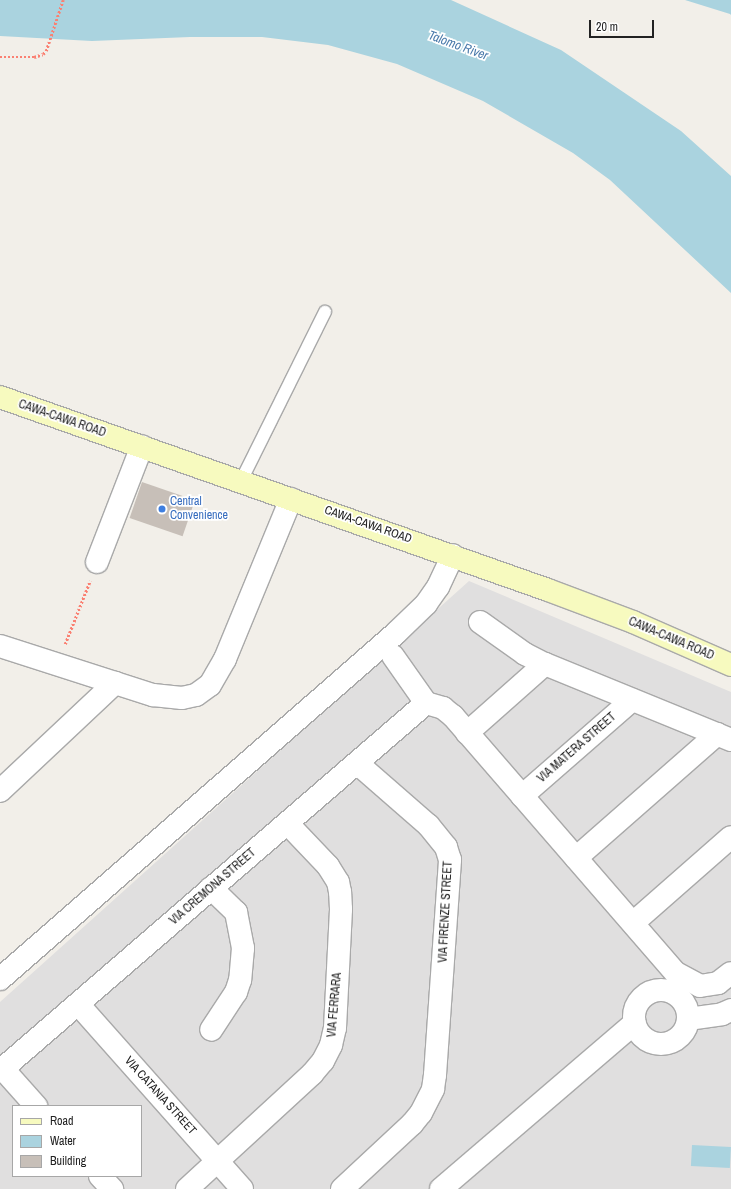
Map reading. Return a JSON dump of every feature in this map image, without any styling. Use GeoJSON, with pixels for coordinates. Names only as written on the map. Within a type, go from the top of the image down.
{"type":"FeatureCollection","features":[{"type":"Feature","properties":{"kind":"street","name":"CAWA-CAWA ROAD"},"geometry":{"type":"LineString","coordinates":[[0,397],[453,555],[632,622],[731,665]]}},
{"type":"Feature","properties":{"kind":"street"},"geometry":{"type":"LineString","coordinates":[[97,562],[142,446]]}},
{"type":"Feature","properties":{"kind":"street"},"geometry":{"type":"LineString","coordinates":[[0,646],[153,695],[182,698],[196,695],[210,685],[225,659],[291,499]]}},
{"type":"Feature","properties":{"kind":"street"},"geometry":{"type":"LineString","coordinates":[[0,979],[396,633],[426,604],[438,588],[453,555]]}},
{"type":"Feature","properties":{"kind":"street"},"geometry":{"type":"LineString","coordinates":[[480,622],[525,654],[545,664],[724,737],[576,858]]}},
{"type":"Feature","properties":{"kind":"street"},"geometry":{"type":"LineString","coordinates":[[393,656],[426,703],[442,708],[467,733],[676,973],[700,986],[718,983],[731,973]]}},
{"type":"Feature","properties":{"kind":"street"},"geometry":{"type":"LineString","coordinates":[[467,733],[545,664]]}},
{"type":"Feature","properties":{"kind":"street"},"geometry":{"type":"LineString","coordinates":[[0,791],[115,683]]}},
{"type":"Feature","properties":{"kind":"street","name":"VIA MATERA STREET"},"geometry":{"type":"LineString","coordinates":[[522,796],[632,700]]}},
{"type":"Feature","properties":{"kind":"street","name":"VIA CREMONA STREET"},"geometry":{"type":"LineString","coordinates":[[1,1070],[426,703]]}},
{"type":"Feature","properties":{"kind":"street","name":"VIA FIRENZE STREET"},"geometry":{"type":"LineString","coordinates":[[342,1189],[412,1124],[422,1113],[429,1100],[435,1075],[450,860],[449,854],[438,836],[428,825],[357,763]]}},
{"type":"Feature","properties":{"kind":"street","name":"VIA FERRARA"},"geometry":{"type":"LineString","coordinates":[[187,1189],[312,1074],[323,1061],[331,1045],[335,1028],[342,909],[338,882],[328,866],[287,823]]}},
{"type":"Feature","properties":{"kind":"street"},"geometry":{"type":"LineString","coordinates":[[632,923],[731,837]]}},
{"type":"Feature","properties":{"kind":"street"},"geometry":{"type":"LineString","coordinates":[[211,888],[236,912],[243,948],[240,980],[236,992],[211,1030]]}},
{"type":"Feature","properties":{"kind":"street"},"geometry":{"type":"LineString","coordinates":[[659,990],[674,993],[685,1004],[688,1019],[681,1034],[666,1043],[649,1041],[640,1034],[635,1023],[636,1008],[639,1001],[645,995],[659,990]]}},
{"type":"Feature","properties":{"kind":"street","name":"VIA CATANIA STREET"},"geometry":{"type":"LineString","coordinates":[[78,1004],[219,1161],[242,1189]]}},
{"type":"Feature","properties":{"kind":"street"},"geometry":{"type":"LineString","coordinates":[[688,1019],[712,1016],[731,1010]]}},
{"type":"Feature","properties":{"kind":"street"},"geometry":{"type":"LineString","coordinates":[[441,1189],[635,1023]]}},
{"type":"Feature","properties":{"kind":"street"},"geometry":{"type":"LineString","coordinates":[[1,1070],[35,1105]]}},
{"type":"Feature","properties":{"kind":"street"},"geometry":{"type":"LineString","coordinates":[[101,1177],[112,1189]]}},
{"type":"Feature","properties":{"kind":"lane"},"geometry":{"type":"LineString","coordinates":[[241,481],[325,312]]}},
{"type":"Feature","properties":{"kind":"path"},"geometry":{"type":"LineString","coordinates":[[0,57],[38,57],[46,51],[63,0]]}},
{"type":"Feature","properties":{"kind":"path"},"geometry":{"type":"LineString","coordinates":[[57,665],[97,562]]}},
{"type":"Feature","properties":{"kind":"shaded area"},"geometry":{"type":"Polygon","coordinates":[[[469,581],[731,692],[731,1189],[0,1189],[0,1002],[469,581]]]}},
{"type":"Feature","properties":{"kind":"water","name":"Talomo River"},"geometry":{"type":"Polygon","coordinates":[[[0,0],[451,0],[561,50],[681,131],[731,176],[731,293],[610,180],[573,153],[483,101],[397,64],[328,45],[262,37],[190,37],[92,41],[0,36],[0,0]]]}},
{"type":"Feature","properties":{"kind":"water"},"geometry":{"type":"Polygon","coordinates":[[[685,0],[731,0],[731,15],[730,14],[685,0]]]}},
{"type":"Feature","properties":{"kind":"water"},"geometry":{"type":"Polygon","coordinates":[[[692,1145],[731,1147],[730,1168],[691,1166],[692,1145]]]}},
{"type":"Feature","properties":{"kind":"building","name":"Central Convenience"},"geometry":{"type":"Polygon","coordinates":[[[142,482],[195,500],[183,536],[130,518],[142,482]]]}},
{"type":"Feature","properties":{"kind":"place","name":"Central Convenience"},"geometry":{"type":"Point","coordinates":[162,509]}}]}
